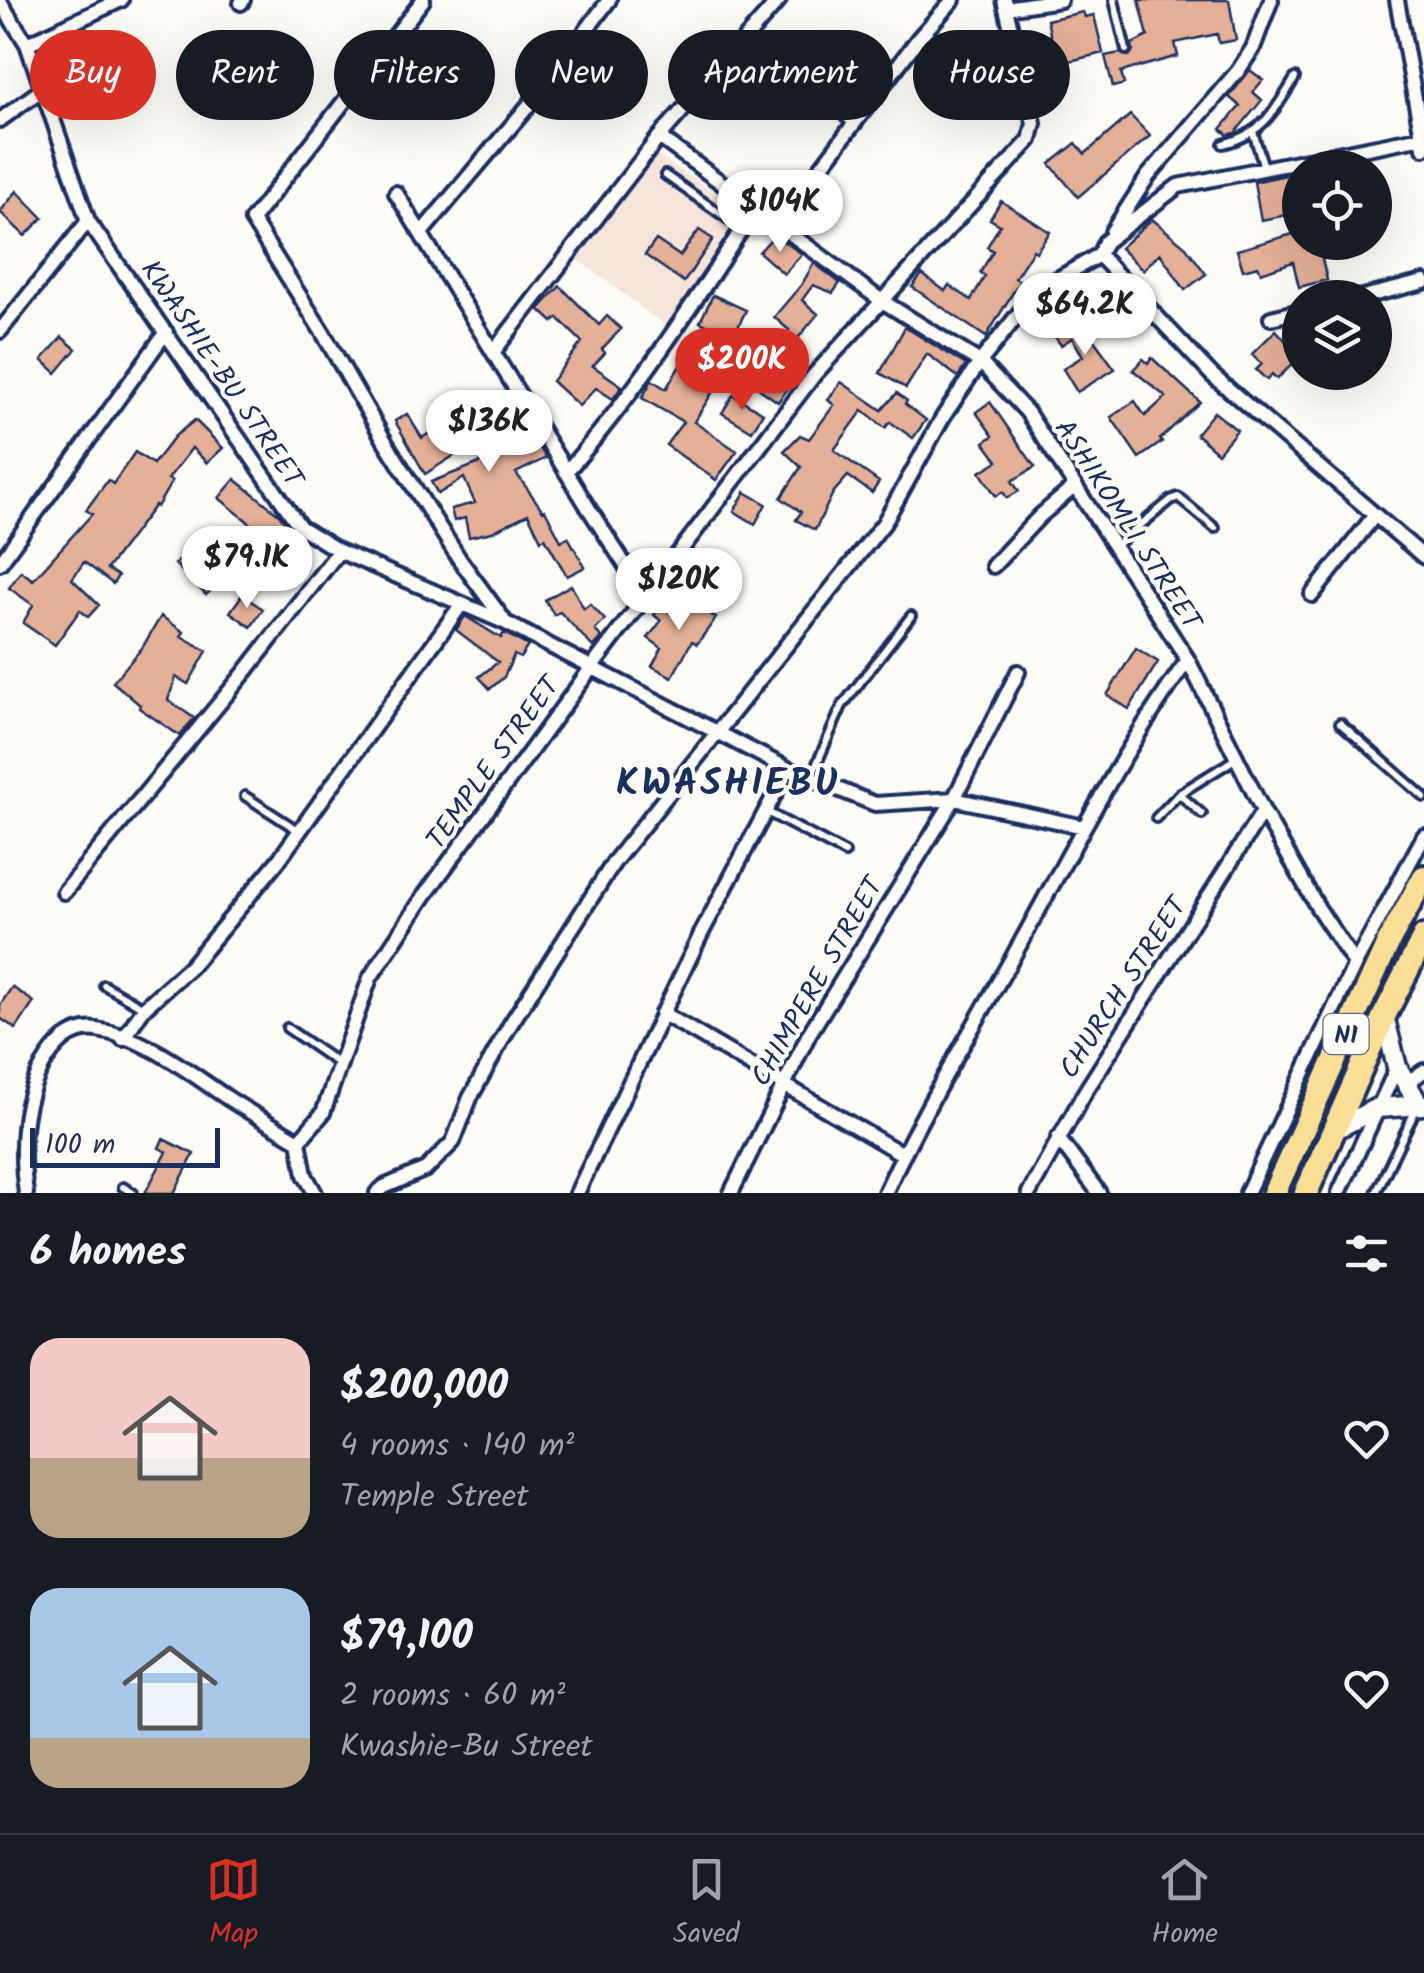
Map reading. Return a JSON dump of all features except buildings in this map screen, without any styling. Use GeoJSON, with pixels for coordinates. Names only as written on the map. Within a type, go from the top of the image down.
{"type":"FeatureCollection","features":[{"type":"Feature","properties":{"kind":"highway","name":"N1"},"geometry":{"type":"LineString","coordinates":[[1274,1193],[1390,939],[1424,877]]}},
{"type":"Feature","properties":{"kind":"highway","name":"N1"},"geometry":{"type":"LineString","coordinates":[[1306,1193],[1384,1016],[1424,937]]}},
{"type":"Feature","properties":{"kind":"street"},"geometry":{"type":"LineString","coordinates":[[27,44],[121,0]]}},
{"type":"Feature","properties":{"kind":"street"},"geometry":{"type":"LineString","coordinates":[[423,0],[252,220],[430,514],[504,622]]}},
{"type":"Feature","properties":{"kind":"street"},"geometry":{"type":"LineString","coordinates":[[420,233],[540,92],[608,0]]}},
{"type":"Feature","properties":{"kind":"street"},"geometry":{"type":"LineString","coordinates":[[494,351],[659,137],[779,0]]}},
{"type":"Feature","properties":{"kind":"street"},"geometry":{"type":"LineString","coordinates":[[780,223],[918,38],[953,0]]}},
{"type":"Feature","properties":{"kind":"street"},"geometry":{"type":"LineString","coordinates":[[1005,4],[1060,0]]}},
{"type":"Feature","properties":{"kind":"street"},"geometry":{"type":"LineString","coordinates":[[1102,249],[1148,176],[1238,71],[1253,48],[1272,0]]}},
{"type":"Feature","properties":{"kind":"street"},"geometry":{"type":"LineString","coordinates":[[377,1193],[384,1186],[426,1169],[454,1142],[470,1098],[510,1025],[614,862],[884,523],[943,416],[1037,291],[1102,249],[1178,186],[1423,143],[1417,75],[1396,0]]}},
{"type":"Feature","properties":{"kind":"street","name":"TEMPLE STREET"},"geometry":{"type":"LineString","coordinates":[[299,1141],[323,1113],[370,978],[425,895],[814,375],[1033,133],[1034,123],[1005,4]]}},
{"type":"Feature","properties":{"kind":"street","name":"KWASHIE-BU STREET"},"geometry":{"type":"LineString","coordinates":[[1,6],[30,52]]}},
{"type":"Feature","properties":{"kind":"street"},"geometry":{"type":"LineString","coordinates":[[0,120],[30,98]]}},
{"type":"Feature","properties":{"kind":"street","name":"KWASHIE-BU STREET"},"geometry":{"type":"LineString","coordinates":[[55,120],[88,220],[300,527],[339,552],[504,622],[788,769],[874,804],[954,799],[1084,827]]}},
{"type":"Feature","properties":{"kind":"street","name":"ASHIKOMLI STREET"},"geometry":{"type":"LineString","coordinates":[[659,137],[882,301],[980,362],[1027,412],[1188,660],[1263,811],[1355,964]]}},
{"type":"Feature","properties":{"kind":"street"},"geometry":{"type":"LineString","coordinates":[[396,193],[646,597]]}},
{"type":"Feature","properties":{"kind":"street"},"geometry":{"type":"LineString","coordinates":[[566,472],[611,422],[645,375],[756,208]]}},
{"type":"Feature","properties":{"kind":"street"},"geometry":{"type":"LineString","coordinates":[[0,331],[88,220]]}},
{"type":"Feature","properties":{"kind":"street"},"geometry":{"type":"LineString","coordinates":[[1102,249],[1212,374],[1424,556]]}},
{"type":"Feature","properties":{"kind":"street"},"geometry":{"type":"LineString","coordinates":[[1392,290],[1424,282]]}},
{"type":"Feature","properties":{"kind":"street"},"geometry":{"type":"LineString","coordinates":[[1271,318],[1282,315]]}},
{"type":"Feature","properties":{"kind":"street"},"geometry":{"type":"LineString","coordinates":[[0,564],[166,332]]}},
{"type":"Feature","properties":{"kind":"street"},"geometry":{"type":"LineString","coordinates":[[993,566],[1040,516],[1076,486]]}},
{"type":"Feature","properties":{"kind":"street"},"geometry":{"type":"LineString","coordinates":[[1312,596],[1375,515]]}},
{"type":"Feature","properties":{"kind":"street"},"geometry":{"type":"LineString","coordinates":[[64,892],[339,552]]}},
{"type":"Feature","properties":{"kind":"street"},"geometry":{"type":"LineString","coordinates":[[124,1039],[144,1008],[190,967],[300,832],[461,604]]}},
{"type":"Feature","properties":{"kind":"street"},"geometry":{"type":"LineString","coordinates":[[884,1193],[1084,827],[1152,709],[1188,660]]}},
{"type":"Feature","properties":{"kind":"street","name":"CHIMPERE STREET"},"geometry":{"type":"LineString","coordinates":[[731,1193],[818,1020],[954,799],[1018,672]]}},
{"type":"Feature","properties":{"kind":"street"},"geometry":{"type":"LineString","coordinates":[[577,1193],[662,1013],[788,769]]}},
{"type":"Feature","properties":{"kind":"street","name":"CHURCH STREET"},"geometry":{"type":"LineString","coordinates":[[1029,1193],[1058,1138],[1263,811]]}},
{"type":"Feature","properties":{"kind":"street"},"geometry":{"type":"LineString","coordinates":[[1247,1193],[1355,964],[1424,836]]}},
{"type":"Feature","properties":{"kind":"street"},"geometry":{"type":"LineString","coordinates":[[662,1013],[902,1154]]}},
{"type":"Feature","properties":{"kind":"street"},"geometry":{"type":"LineString","coordinates":[[1384,1016],[1401,1076],[1421,1104]]}},
{"type":"Feature","properties":{"kind":"street"},"geometry":{"type":"LineString","coordinates":[[26,1193],[21,1160],[32,1084],[53,1048],[71,1034],[95,1029],[172,1058],[226,1097],[299,1141],[305,1175],[315,1193]]}},
{"type":"Feature","properties":{"kind":"street"},"geometry":{"type":"LineString","coordinates":[[1339,1193],[1377,1108],[1401,1076],[1424,1071]]}},
{"type":"Feature","properties":{"kind":"street"},"geometry":{"type":"LineString","coordinates":[[1334,1130],[1377,1108],[1421,1104]]}},
{"type":"Feature","properties":{"kind":"street"},"geometry":{"type":"LineString","coordinates":[[1058,1138],[1100,1193]]}},
{"type":"Feature","properties":{"kind":"lane"},"geometry":{"type":"LineString","coordinates":[[1114,0],[1126,50]]}},
{"type":"Feature","properties":{"kind":"lane"},"geometry":{"type":"LineString","coordinates":[[1222,144],[1253,132],[1274,114],[1296,78]]}},
{"type":"Feature","properties":{"kind":"lane"},"geometry":{"type":"LineString","coordinates":[[847,120],[854,126]]}},
{"type":"Feature","properties":{"kind":"lane"},"geometry":{"type":"LineString","coordinates":[[1253,132],[1264,168]]}},
{"type":"Feature","properties":{"kind":"lane"},"geometry":{"type":"LineString","coordinates":[[666,175],[742,228]]}},
{"type":"Feature","properties":{"kind":"lane"},"geometry":{"type":"LineString","coordinates":[[1114,547],[1170,500],[1178,498],[1215,528]]}},
{"type":"Feature","properties":{"kind":"lane"},"geometry":{"type":"LineString","coordinates":[[810,778],[842,706],[911,616]]}},
{"type":"Feature","properties":{"kind":"lane"},"geometry":{"type":"LineString","coordinates":[[1340,723],[1424,798]]}},
{"type":"Feature","properties":{"kind":"lane"},"geometry":{"type":"LineString","coordinates":[[1156,818],[1179,794],[1236,758]]}},
{"type":"Feature","properties":{"kind":"lane"},"geometry":{"type":"LineString","coordinates":[[1179,794],[1202,814]]}},
{"type":"Feature","properties":{"kind":"lane"},"geometry":{"type":"LineString","coordinates":[[245,796],[300,832]]}},
{"type":"Feature","properties":{"kind":"lane"},"geometry":{"type":"LineString","coordinates":[[767,812],[846,854]]}},
{"type":"Feature","properties":{"kind":"lane"},"geometry":{"type":"LineString","coordinates":[[104,984],[144,1008]]}},
{"type":"Feature","properties":{"kind":"lane"},"geometry":{"type":"LineString","coordinates":[[286,1028],[340,1065]]}},
{"type":"Feature","properties":{"kind":"lane"},"geometry":{"type":"LineString","coordinates":[[1376,1193],[1421,1104]]}},
{"type":"Feature","properties":{"kind":"lane"},"geometry":{"type":"LineString","coordinates":[[123,1187],[133,1193]]}},
{"type":"Feature","properties":{"kind":"shaded area"},"geometry":{"type":"Polygon","coordinates":[[[654,153],[745,212],[670,329],[577,259],[654,153]]]}},
{"type":"Feature","properties":{"kind":"district","name":"KWASHIEBU"},"geometry":{"type":"Point","coordinates":[728,782]}}]}
